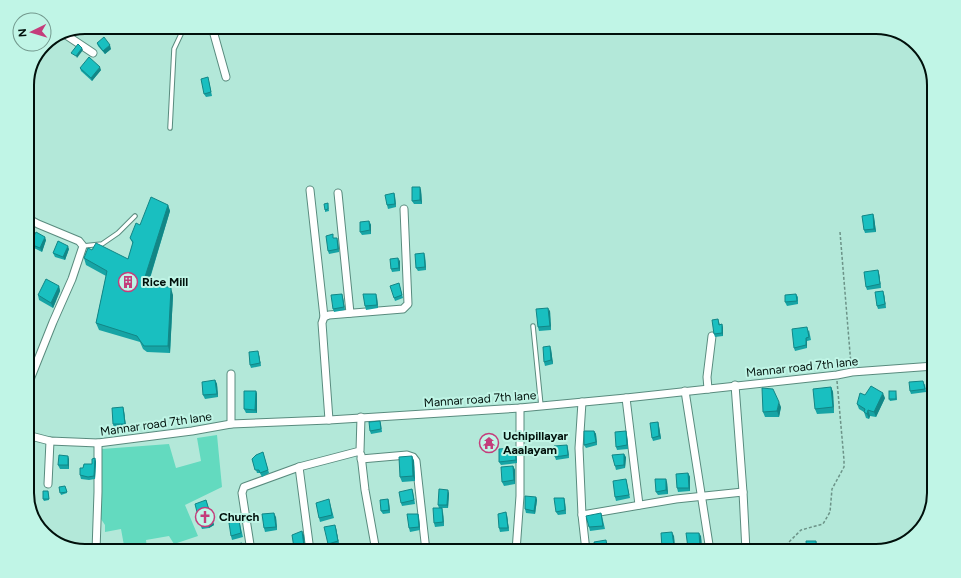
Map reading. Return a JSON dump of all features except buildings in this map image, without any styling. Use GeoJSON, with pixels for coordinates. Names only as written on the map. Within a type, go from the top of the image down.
{"type":"FeatureCollection","features":[{"type":"Feature","properties":{"kind":"street"},"geometry":{"type":"LineString","coordinates":[[214,34],[226,77]]}},
{"type":"Feature","properties":{"kind":"street"},"geometry":{"type":"LineString","coordinates":[[69,37],[93,53]]}},
{"type":"Feature","properties":{"kind":"street"},"geometry":{"type":"LineString","coordinates":[[310,190],[324,317],[322,323],[329,420]]}},
{"type":"Feature","properties":{"kind":"street"},"geometry":{"type":"LineString","coordinates":[[338,193],[350,313]]}},
{"type":"Feature","properties":{"kind":"street"},"geometry":{"type":"LineString","coordinates":[[324,317],[329,315],[350,313],[403,310],[408,304],[404,209]]}},
{"type":"Feature","properties":{"kind":"street"},"geometry":{"type":"LineString","coordinates":[[34,222],[80,241],[83,246],[72,279],[34,370]]}},
{"type":"Feature","properties":{"kind":"street"},"geometry":{"type":"LineString","coordinates":[[708,389],[712,336]]}},
{"type":"Feature","properties":{"kind":"street","name":"Mannar road 7th lane"},"geometry":{"type":"LineString","coordinates":[[34,437],[50,441],[98,443],[192,431],[231,424],[329,420],[520,408],[626,398],[837,375],[852,372],[927,367]]}},
{"type":"Feature","properties":{"kind":"street"},"geometry":{"type":"LineString","coordinates":[[231,374],[231,424]]}},
{"type":"Feature","properties":{"kind":"street"},"geometry":{"type":"LineString","coordinates":[[735,385],[746,544]]}},
{"type":"Feature","properties":{"kind":"street"},"geometry":{"type":"LineString","coordinates":[[684,391],[709,544]]}},
{"type":"Feature","properties":{"kind":"street"},"geometry":{"type":"LineString","coordinates":[[626,398],[639,505]]}},
{"type":"Feature","properties":{"kind":"street"},"geometry":{"type":"LineString","coordinates":[[582,402],[579,448],[582,515],[585,544]]}},
{"type":"Feature","properties":{"kind":"street"},"geometry":{"type":"LineString","coordinates":[[517,544],[520,496],[520,408]]}},
{"type":"Feature","properties":{"kind":"street"},"geometry":{"type":"LineString","coordinates":[[361,417],[361,455],[365,490],[375,544]]}},
{"type":"Feature","properties":{"kind":"street"},"geometry":{"type":"LineString","coordinates":[[48,484],[50,441]]}},
{"type":"Feature","properties":{"kind":"street"},"geometry":{"type":"LineString","coordinates":[[96,544],[98,443]]}},
{"type":"Feature","properties":{"kind":"street"},"geometry":{"type":"LineString","coordinates":[[250,544],[242,493],[244,487],[299,467],[361,455],[408,455],[413,457],[416,461],[425,544]]}},
{"type":"Feature","properties":{"kind":"street"},"geometry":{"type":"LineString","coordinates":[[299,467],[309,544]]}},
{"type":"Feature","properties":{"kind":"street"},"geometry":{"type":"LineString","coordinates":[[582,515],[701,496],[743,492]]}},
{"type":"Feature","properties":{"kind":"lane"},"geometry":{"type":"LineString","coordinates":[[170,128],[174,49],[181,34]]}},
{"type":"Feature","properties":{"kind":"lane"},"geometry":{"type":"LineString","coordinates":[[83,246],[102,244],[118,233],[135,216]]}},
{"type":"Feature","properties":{"kind":"lane"},"geometry":{"type":"LineString","coordinates":[[534,326],[541,406]]}},
{"type":"Feature","properties":{"kind":"path"},"geometry":{"type":"LineString","coordinates":[[840,232],[852,372]]}},
{"type":"Feature","properties":{"kind":"path"},"geometry":{"type":"LineString","coordinates":[[787,544],[801,530],[823,524],[830,512],[832,489],[844,466],[837,375]]}},
{"type":"Feature","properties":{"kind":"green space"},"geometry":{"type":"Polygon","coordinates":[[[217,435],[222,487],[185,505],[198,536],[174,544],[169,536],[146,540],[146,544],[124,544],[121,529],[105,532],[105,525],[101,519],[99,471],[102,449],[169,444],[176,468],[201,461],[197,438],[217,435]]]}},
{"type":"Feature","properties":{"kind":"place","name":"Rice Mill"},"geometry":{"type":"Point","coordinates":[128,282]}},
{"type":"Feature","properties":{"kind":"place","name":"Uchipillayar Aaalayam"},"geometry":{"type":"Point","coordinates":[489,443]}},
{"type":"Feature","properties":{"kind":"place","name":"Church"},"geometry":{"type":"Point","coordinates":[205,517]}}]}
